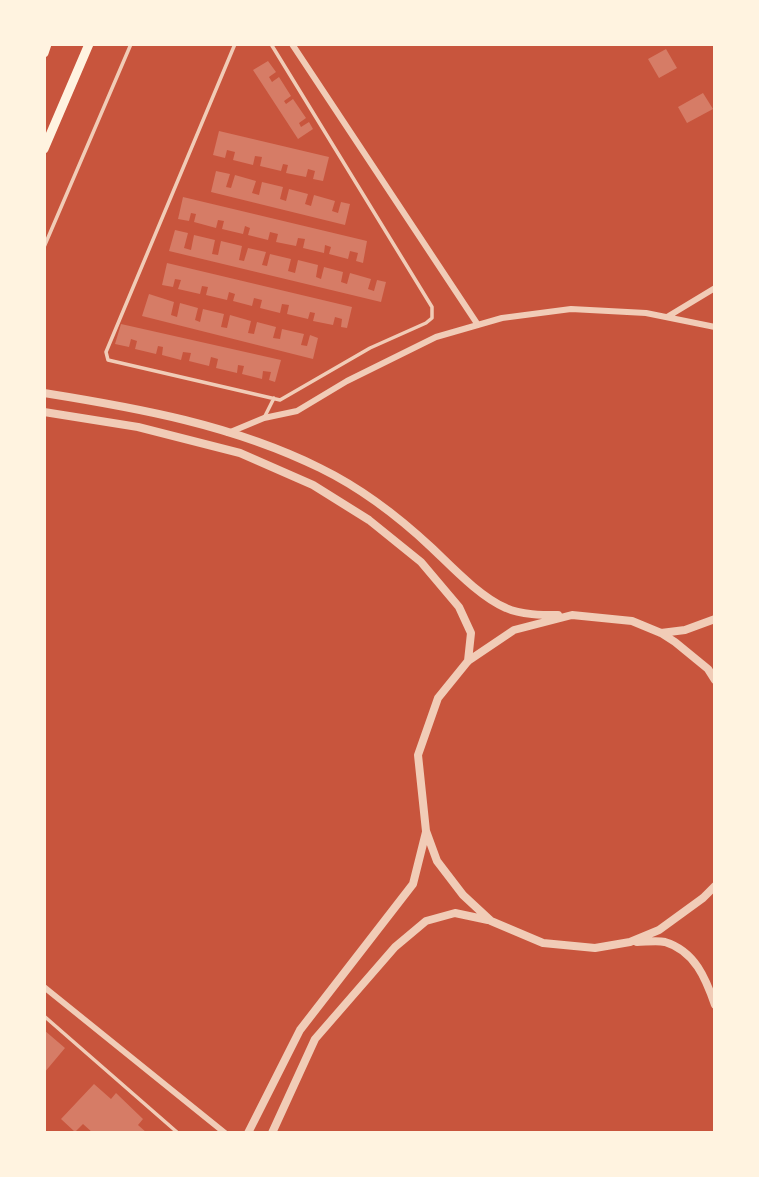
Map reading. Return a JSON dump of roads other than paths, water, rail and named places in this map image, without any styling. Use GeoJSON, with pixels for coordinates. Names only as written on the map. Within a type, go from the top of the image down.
{"type":"FeatureCollection","features":[{"type":"Feature","properties":{"kind":"main road"},"geometry":{"type":"LineString","coordinates":[[44,53],[47,44]]}},
{"type":"Feature","properties":{"kind":"main road"},"geometry":{"type":"LineString","coordinates":[[44,149],[89,44]]}},
{"type":"Feature","properties":{"kind":"street"},"geometry":{"type":"LineString","coordinates":[[292,44],[478,325]]}},
{"type":"Feature","properties":{"kind":"street"},"geometry":{"type":"LineString","coordinates":[[667,317],[715,288]]}},
{"type":"Feature","properties":{"kind":"street"},"geometry":{"type":"LineString","coordinates":[[228,433],[264,418],[297,411],[347,381],[436,337],[502,318],[571,309],[646,313],[715,327]]}},
{"type":"Feature","properties":{"kind":"street"},"geometry":{"type":"LineString","coordinates":[[44,393],[177,416],[320,468],[380,504],[464,580],[506,609],[543,615],[632,621],[676,642],[708,669],[715,680]]}},
{"type":"Feature","properties":{"kind":"street"},"geometry":{"type":"LineString","coordinates":[[44,412],[138,427],[240,453],[313,485],[369,520],[421,562],[459,607],[471,633],[468,661]]}},
{"type":"Feature","properties":{"kind":"street"},"geometry":{"type":"LineString","coordinates":[[491,921],[452,883],[437,861],[426,831],[418,755],[439,698],[468,661],[514,630],[572,615]]}},
{"type":"Feature","properties":{"kind":"street"},"geometry":{"type":"LineString","coordinates":[[661,633],[685,631],[715,619]]}},
{"type":"Feature","properties":{"kind":"street"},"geometry":{"type":"LineString","coordinates":[[248,1133],[300,1030],[414,884],[426,831]]}},
{"type":"Feature","properties":{"kind":"street"},"geometry":{"type":"LineString","coordinates":[[630,942],[659,930],[704,898],[715,886]]}},
{"type":"Feature","properties":{"kind":"street"},"geometry":{"type":"LineString","coordinates":[[272,1133],[315,1040],[395,947],[426,921],[446,915],[456,913],[491,921],[543,943],[595,948],[630,942],[664,942],[686,954],[702,971],[715,1005]]}},
{"type":"Feature","properties":{"kind":"street"},"geometry":{"type":"LineString","coordinates":[[44,987],[223,1133]]}},
{"type":"Feature","properties":{"kind":"lane"},"geometry":{"type":"LineString","coordinates":[[44,247],[131,44]]}},
{"type":"Feature","properties":{"kind":"lane"},"geometry":{"type":"LineString","coordinates":[[234,44],[106,352],[108,360],[280,400],[370,348],[426,323],[432,318],[433,312],[271,44]]}},
{"type":"Feature","properties":{"kind":"lane"},"geometry":{"type":"LineString","coordinates":[[264,418],[274,398]]}},
{"type":"Feature","properties":{"kind":"lane"},"geometry":{"type":"LineString","coordinates":[[44,1016],[178,1133]]}}]}
